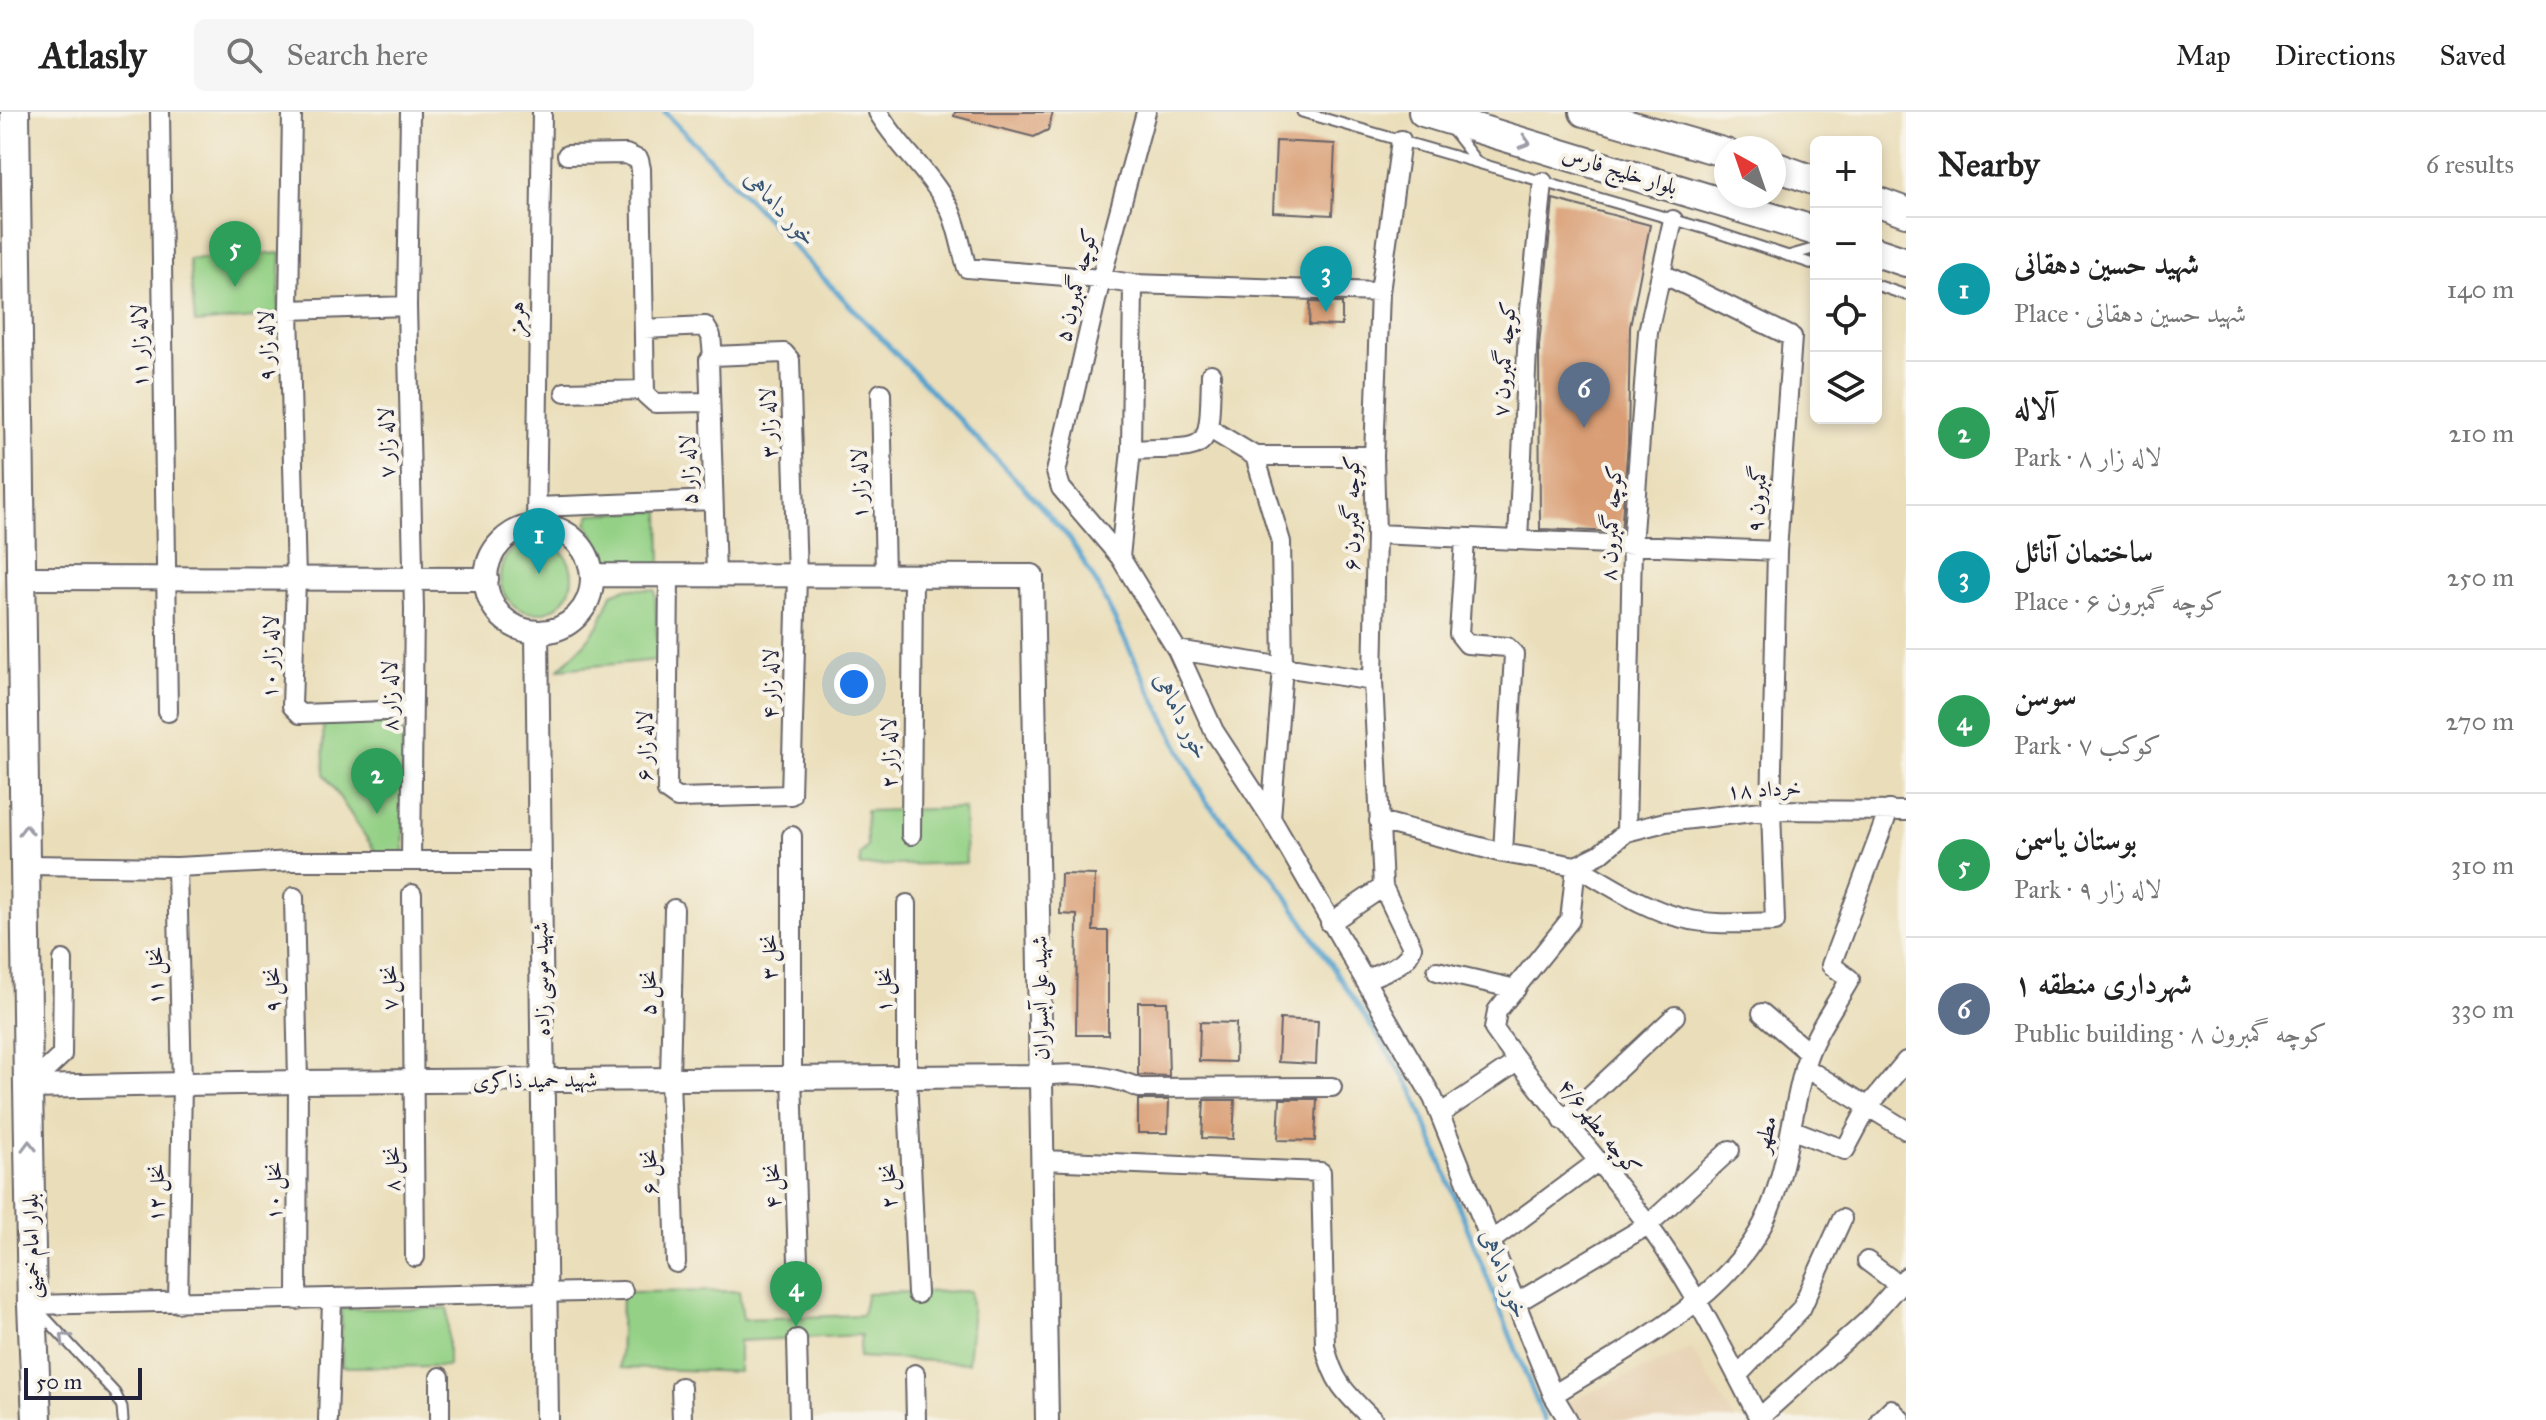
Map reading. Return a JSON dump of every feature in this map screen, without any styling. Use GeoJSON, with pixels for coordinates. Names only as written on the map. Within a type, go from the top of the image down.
{"type":"FeatureCollection","features":[{"type":"Feature","properties":{"kind":"main road","name":"بلوار امام خمینی"},"geometry":{"type":"LineString","coordinates":[[15,112],[28,1087],[37,1420]]}},
{"type":"Feature","properties":{"kind":"main road","name":"بلوار خلیج فارس"},"geometry":{"type":"LineString","coordinates":[[1584,112],[1714,150]]}},
{"type":"Feature","properties":{"kind":"main road","name":"بلوار خلیج فارس"},"geometry":{"type":"LineString","coordinates":[[1433,115],[1810,229]]}},
{"type":"Feature","properties":{"kind":"main road"},"geometry":{"type":"LineString","coordinates":[[1786,170],[1810,179]]}},
{"type":"Feature","properties":{"kind":"main road"},"geometry":{"type":"LineString","coordinates":[[1882,203],[1906,212]]}},
{"type":"Feature","properties":{"kind":"main road"},"geometry":{"type":"LineString","coordinates":[[1882,254],[1906,262]]}},
{"type":"Feature","properties":{"kind":"main road"},"geometry":{"type":"LineString","coordinates":[[21,1420],[24,1392],[34,1369]]}},
{"type":"Feature","properties":{"kind":"street","name":"لاله زار ۱۱"},"geometry":{"type":"LineString","coordinates":[[160,112],[168,712]]}},
{"type":"Feature","properties":{"kind":"street","name":"لاله زار ۹"},"geometry":{"type":"LineString","coordinates":[[292,112],[289,310],[296,579]]}},
{"type":"Feature","properties":{"kind":"street","name":"لاله زار ۷"},"geometry":{"type":"LineString","coordinates":[[410,112],[407,306],[413,580]]}},
{"type":"Feature","properties":{"kind":"street","name":"هرمز"},"geometry":{"type":"LineString","coordinates":[[537,516],[542,112]]}},
{"type":"Feature","properties":{"kind":"street"},"geometry":{"type":"LineString","coordinates":[[878,112],[892,137],[923,170],[950,209],[967,268],[1133,284],[1380,292]]}},
{"type":"Feature","properties":{"kind":"street","name":"کوچه گمبرون ۵"},"geometry":{"type":"LineString","coordinates":[[1120,557],[1061,488],[1056,472],[1101,279],[1146,112]]}},
{"type":"Feature","properties":{"kind":"street","name":"کوچه گمبرون ۶"},"geometry":{"type":"LineString","coordinates":[[1383,887],[1373,681],[1374,456],[1380,292],[1401,140]]}},
{"type":"Feature","properties":{"kind":"street"},"geometry":{"type":"LineString","coordinates":[[567,155],[626,154],[639,160],[647,398],[655,403],[709,402]]}},
{"type":"Feature","properties":{"kind":"street","name":"کوچه گمبرون ۷"},"geometry":{"type":"LineString","coordinates":[[1518,540],[1528,329],[1543,182]]}},
{"type":"Feature","properties":{"kind":"street","name":"کوچه گمبرون ۸"},"geometry":{"type":"LineString","coordinates":[[1626,832],[1632,546],[1648,332],[1673,220]]}},
{"type":"Feature","properties":{"kind":"street","name":"گمبرون ۹"},"geometry":{"type":"LineString","coordinates":[[1576,866],[1639,901],[1683,919],[1775,922],[1771,810],[1777,551],[1792,337],[1661,273]]}},
{"type":"Feature","properties":{"kind":"street"},"geometry":{"type":"LineString","coordinates":[[1133,284],[1131,450],[1120,557],[1177,650],[1214,731],[1271,818],[1433,1098],[1553,1395],[1568,1420]]}},
{"type":"Feature","properties":{"kind":"street"},"geometry":{"type":"LineString","coordinates":[[289,310],[407,306]]}},
{"type":"Feature","properties":{"kind":"street"},"geometry":{"type":"LineString","coordinates":[[644,329],[705,326],[711,336],[711,360]]}},
{"type":"Feature","properties":{"kind":"street","name":"لاله زار ۳"},"geometry":{"type":"LineString","coordinates":[[711,360],[784,353],[790,360],[797,575]]}},
{"type":"Feature","properties":{"kind":"street","name":"لاله زار ۵"},"geometry":{"type":"LineString","coordinates":[[711,360],[709,402],[716,575]]}},
{"type":"Feature","properties":{"kind":"street"},"geometry":{"type":"LineString","coordinates":[[1131,450],[1196,447],[1206,439],[1210,429],[1211,374]]}},
{"type":"Feature","properties":{"kind":"street"},"geometry":{"type":"LineString","coordinates":[[565,392],[645,390]]}},
{"type":"Feature","properties":{"kind":"street","name":"لاله زار ۱"},"geometry":{"type":"LineString","coordinates":[[881,393],[885,575]]}},
{"type":"Feature","properties":{"kind":"street"},"geometry":{"type":"LineString","coordinates":[[1210,429],[1255,456],[1374,456]]}},
{"type":"Feature","properties":{"kind":"street"},"geometry":{"type":"LineString","coordinates":[[1255,456],[1281,542],[1283,667],[1271,818]]}},
{"type":"Feature","properties":{"kind":"street"},"geometry":{"type":"LineString","coordinates":[[537,516],[580,544],[589,559],[593,575],[588,601],[571,622],[555,631],[537,633],[519,629],[503,620],[492,606],[486,571],[492,553],[503,540],[537,516],[713,500]]}},
{"type":"Feature","properties":{"kind":"street"},"geometry":{"type":"LineString","coordinates":[[1376,534],[1777,551]]}},
{"type":"Feature","properties":{"kind":"street"},"geometry":{"type":"LineString","coordinates":[[1465,539],[1459,634],[1467,644],[1507,647],[1514,654],[1503,853]]}},
{"type":"Feature","properties":{"kind":"street"},"geometry":{"type":"LineString","coordinates":[[593,575],[913,575]]}},
{"type":"Feature","properties":{"kind":"street","name":"لاله زار ۶"},"geometry":{"type":"LineString","coordinates":[[669,575],[667,791],[677,798],[791,795]]}},
{"type":"Feature","properties":{"kind":"street","name":"لاله زار ۴"},"geometry":{"type":"LineString","coordinates":[[791,795],[797,575]]}},
{"type":"Feature","properties":{"kind":"street","name":"شهید علی آبسواران"},"geometry":{"type":"LineString","coordinates":[[913,575],[1032,576],[1047,1420]]}},
{"type":"Feature","properties":{"kind":"street","name":"لاله زار ۲"},"geometry":{"type":"LineString","coordinates":[[911,835],[913,575]]}},
{"type":"Feature","properties":{"kind":"street"},"geometry":{"type":"LineString","coordinates":[[20,578],[487,579]]}},
{"type":"Feature","properties":{"kind":"street","name":"لاله زار ۱۰"},"geometry":{"type":"LineString","coordinates":[[296,579],[292,706],[295,712],[413,710]]}},
{"type":"Feature","properties":{"kind":"street","name":"لاله زار ۸"},"geometry":{"type":"LineString","coordinates":[[411,861],[413,580]]}},
{"type":"Feature","properties":{"kind":"street","name":"شهید موسی زاده"},"geometry":{"type":"LineString","coordinates":[[537,633],[547,1420]]}},
{"type":"Feature","properties":{"kind":"street"},"geometry":{"type":"LineString","coordinates":[[1177,650],[1373,681]]}},
{"type":"Feature","properties":{"kind":"street","name":"خرداد ۱۸"},"geometry":{"type":"LineString","coordinates":[[1626,832],[1665,822],[1771,810],[1898,810]]}},
{"type":"Feature","properties":{"kind":"street","name":"مطهر"},"geometry":{"type":"LineString","coordinates":[[1553,1395],[1699,1301],[1730,1272],[1751,1244],[1768,1213],[1793,1130],[1806,1060],[1850,979],[1831,965],[1898,810]]}},
{"type":"Feature","properties":{"kind":"street"},"geometry":{"type":"LineString","coordinates":[[1379,821],[1503,853],[1576,866],[1600,854],[1626,832]]}},
{"type":"Feature","properties":{"kind":"street","name":"نخل ۳"},"geometry":{"type":"LineString","coordinates":[[792,836],[792,1077]]}},
{"type":"Feature","properties":{"kind":"street"},"geometry":{"type":"LineString","coordinates":[[26,865],[177,867],[293,861],[540,861]]}},
{"type":"Feature","properties":{"kind":"street","name":"کوچه مطهر۴/۶"},"geometry":{"type":"LineString","coordinates":[[1576,866],[1570,920],[1497,1011],[1494,1029],[1563,1121],[1648,1225],[1699,1301],[1760,1419]]}},
{"type":"Feature","properties":{"kind":"street","name":"نخل ۱۱"},"geometry":{"type":"LineString","coordinates":[[177,867],[182,1084]]}},
{"type":"Feature","properties":{"kind":"street"},"geometry":{"type":"LineString","coordinates":[[1330,923],[1383,887],[1412,947],[1410,956],[1404,962],[1365,980]]}},
{"type":"Feature","properties":{"kind":"street","name":"نخل ۷"},"geometry":{"type":"LineString","coordinates":[[412,894],[414,1081]]}},
{"type":"Feature","properties":{"kind":"street","name":"نخل ۹"},"geometry":{"type":"LineString","coordinates":[[294,897],[298,1082]]}},
{"type":"Feature","properties":{"kind":"street","name":"نخل ۱"},"geometry":{"type":"LineString","coordinates":[[907,904],[907,1076]]}},
{"type":"Feature","properties":{"kind":"street","name":"نخل ۵"},"geometry":{"type":"LineString","coordinates":[[670,1078],[674,909]]}},
{"type":"Feature","properties":{"kind":"street"},"geometry":{"type":"LineString","coordinates":[[28,1087],[62,1055],[63,960]]}},
{"type":"Feature","properties":{"kind":"street"},"geometry":{"type":"LineString","coordinates":[[1437,971],[1516,989]]}},
{"type":"Feature","properties":{"kind":"street"},"geometry":{"type":"LineString","coordinates":[[1762,1013],[1806,1060],[1868,1107],[1906,1130]]}},
{"type":"Feature","properties":{"kind":"street"},"geometry":{"type":"LineString","coordinates":[[1563,1121],[1675,1016]]}},
{"type":"Feature","properties":{"kind":"street"},"geometry":{"type":"LineString","coordinates":[[1793,1130],[1845,1150],[1868,1107],[1906,1061]]}},
{"type":"Feature","properties":{"kind":"street"},"geometry":{"type":"LineString","coordinates":[[1440,1114],[1517,1062]]}},
{"type":"Feature","properties":{"kind":"street"},"geometry":{"type":"LineString","coordinates":[[1041,1076],[1090,1074],[1124,1081],[1139,1088],[1332,1087]]}},
{"type":"Feature","properties":{"kind":"street","name":"نخل ۲"},"geometry":{"type":"LineString","coordinates":[[907,1076],[917,1294]]}},
{"type":"Feature","properties":{"kind":"street","name":"شهید حمید ذاکری"},"geometry":{"type":"LineString","coordinates":[[28,1087],[1041,1076]]}},
{"type":"Feature","properties":{"kind":"street","name":"نخل ۴"},"geometry":{"type":"LineString","coordinates":[[792,1077],[799,1292]]}},
{"type":"Feature","properties":{"kind":"street","name":"نخل ۶"},"geometry":{"type":"LineString","coordinates":[[670,1078],[676,1263]]}},
{"type":"Feature","properties":{"kind":"street","name":"نخل ۸"},"geometry":{"type":"LineString","coordinates":[[414,1081],[415,1257]]}},
{"type":"Feature","properties":{"kind":"street","name":"نخل ۱۰"},"geometry":{"type":"LineString","coordinates":[[297,1300],[298,1082]]}},
{"type":"Feature","properties":{"kind":"street","name":"نخل ۱۲"},"geometry":{"type":"LineString","coordinates":[[178,1303],[182,1084]]}},
{"type":"Feature","properties":{"kind":"street"},"geometry":{"type":"LineString","coordinates":[[1516,1303],[1648,1225],[1730,1150]]}},
{"type":"Feature","properties":{"kind":"street"},"geometry":{"type":"LineString","coordinates":[[1043,1160],[1321,1172],[1325,1346],[1330,1368],[1341,1389],[1373,1420]]}},
{"type":"Feature","properties":{"kind":"street"},"geometry":{"type":"LineString","coordinates":[[1491,1241],[1597,1162]]}},
{"type":"Feature","properties":{"kind":"street"},"geometry":{"type":"LineString","coordinates":[[1737,1376],[1801,1309],[1842,1219]]}},
{"type":"Feature","properties":{"kind":"street"},"geometry":{"type":"LineString","coordinates":[[1760,1419],[1866,1322],[1902,1281],[1867,1261]]}},
{"type":"Feature","properties":{"kind":"street"},"geometry":{"type":"LineString","coordinates":[[32,1305],[623,1291]]}},
{"type":"Feature","properties":{"kind":"street"},"geometry":{"type":"LineString","coordinates":[[328,1420],[332,1300]]}},
{"type":"Feature","properties":{"kind":"street"},"geometry":{"type":"LineString","coordinates":[[797,1339],[799,1420]]}},
{"type":"Feature","properties":{"kind":"street"},"geometry":{"type":"LineString","coordinates":[[915,1374],[916,1420]]}},
{"type":"Feature","properties":{"kind":"street"},"geometry":{"type":"LineString","coordinates":[[440,1377],[440,1420]]}},
{"type":"Feature","properties":{"kind":"street"},"geometry":{"type":"LineString","coordinates":[[681,1387],[682,1420]]}},
{"type":"Feature","properties":{"kind":"street"},"geometry":{"type":"LineString","coordinates":[[1880,1420],[1891,1409],[1901,1420]]}},
{"type":"Feature","properties":{"kind":"lane"},"geometry":{"type":"LineString","coordinates":[[1302,112],[1810,263]]}},
{"type":"Feature","properties":{"kind":"lane"},"geometry":{"type":"LineString","coordinates":[[1433,115],[1478,163]]}},
{"type":"Feature","properties":{"kind":"lane"},"geometry":{"type":"LineString","coordinates":[[1788,256],[1810,250]]}},
{"type":"Feature","properties":{"kind":"lane"},"geometry":{"type":"LineString","coordinates":[[1882,287],[1906,295]]}},
{"type":"Feature","properties":{"kind":"lane"},"geometry":{"type":"LineString","coordinates":[[32,1305],[115,1393],[122,1407],[123,1420]]}},
{"type":"Feature","properties":{"kind":"shaded area"},"geometry":{"type":"Polygon","coordinates":[[[1691,1348],[1735,1420],[1572,1420],[1562,1405],[1691,1348]]]}},
{"type":"Feature","properties":{"kind":"green space"},"geometry":{"type":"Polygon","coordinates":[[[281,253],[278,316],[195,323],[189,259],[281,253]]]}},
{"type":"Feature","properties":{"kind":"green space"},"geometry":{"type":"Polygon","coordinates":[[[660,511],[661,566],[625,566],[610,562],[587,524],[591,514],[660,511]]]}},
{"type":"Feature","properties":{"kind":"green space"},"geometry":{"type":"Polygon","coordinates":[[[536,541],[556,547],[566,557],[572,577],[566,597],[556,607],[536,613],[516,607],[506,597],[500,577],[506,557],[516,547],[536,541]]]}},
{"type":"Feature","properties":{"kind":"green space"},"geometry":{"type":"Polygon","coordinates":[[[626,588],[655,590],[658,660],[559,669],[599,625],[612,594],[626,588]]]}},
{"type":"Feature","properties":{"kind":"green space"},"geometry":{"type":"Polygon","coordinates":[[[402,722],[404,855],[377,854],[324,774],[323,723],[402,722]]]}},
{"type":"Feature","properties":{"kind":"green space"},"geometry":{"type":"Polygon","coordinates":[[[964,808],[966,863],[860,866],[860,855],[867,847],[866,811],[964,808]]]}},
{"type":"Feature","properties":{"kind":"green space"},"geometry":{"type":"Polygon","coordinates":[[[739,1291],[743,1319],[862,1315],[867,1293],[970,1291],[972,1319],[968,1363],[859,1357],[861,1335],[739,1341],[739,1372],[620,1368],[622,1292],[739,1291]]]}},
{"type":"Feature","properties":{"kind":"green space"},"geometry":{"type":"Polygon","coordinates":[[[448,1308],[448,1366],[342,1367],[341,1309],[448,1308]]]}},
{"type":"Feature","properties":{"kind":"building"},"geometry":{"type":"Polygon","coordinates":[[[955,112],[1053,112],[1048,130],[1034,137],[954,116],[955,112]]]}},
{"type":"Feature","properties":{"kind":"building"},"geometry":{"type":"Polygon","coordinates":[[[1276,141],[1335,144],[1332,215],[1273,212],[1276,141]]]}},
{"type":"Feature","properties":{"kind":"building"},"geometry":{"type":"Polygon","coordinates":[[[1553,199],[1650,225],[1630,327],[1628,443],[1621,532],[1540,529],[1539,346],[1553,199]]]}},
{"type":"Feature","properties":{"kind":"building"},"geometry":{"type":"Polygon","coordinates":[[[1310,302],[1342,303],[1342,326],[1309,325],[1310,302]]]}},
{"type":"Feature","properties":{"kind":"building"},"geometry":{"type":"Polygon","coordinates":[[[1061,874],[1095,875],[1093,931],[1108,931],[1108,1035],[1076,1035],[1077,915],[1060,914],[1061,874]]]}},
{"type":"Feature","properties":{"kind":"building"},"geometry":{"type":"Polygon","coordinates":[[[1138,1002],[1167,1002],[1169,1076],[1138,1075],[1138,1002]]]}},
{"type":"Feature","properties":{"kind":"building"},"geometry":{"type":"Polygon","coordinates":[[[1280,1019],[1318,1021],[1316,1064],[1278,1062],[1280,1019]]]}},
{"type":"Feature","properties":{"kind":"building"},"geometry":{"type":"Polygon","coordinates":[[[1200,1022],[1236,1023],[1235,1062],[1199,1061],[1200,1022]]]}},
{"type":"Feature","properties":{"kind":"building"},"geometry":{"type":"Polygon","coordinates":[[[1280,1099],[1317,1099],[1315,1141],[1278,1140],[1280,1099]]]}},
{"type":"Feature","properties":{"kind":"building"},"geometry":{"type":"Polygon","coordinates":[[[1138,1100],[1169,1100],[1168,1133],[1138,1133],[1138,1100]]]}},
{"type":"Feature","properties":{"kind":"building"},"geometry":{"type":"Polygon","coordinates":[[[1204,1100],[1235,1100],[1233,1139],[1202,1138],[1204,1100]]]}},
{"type":"Feature","properties":{"kind":"waterway","name":"خور داماهی"},"geometry":{"type":"LineString","coordinates":[[665,112],[1070,539],[1098,586],[1206,802],[1274,877],[1412,1089],[1544,1420]]}},
{"type":"Feature","properties":{"kind":"place","name":"بوستان یاسمن"},"geometry":{"type":"Point","coordinates":[235,287]}},
{"type":"Feature","properties":{"kind":"place","name":"ساختمان آنائل"},"geometry":{"type":"Point","coordinates":[1326,312]}},
{"type":"Feature","properties":{"kind":"place","name":"شهرداری منطقه ۱"},"geometry":{"type":"Point","coordinates":[1584,428]}},
{"type":"Feature","properties":{"kind":"place","name":"شهید حسین دهقانی"},"geometry":{"type":"Point","coordinates":[539,574]}},
{"type":"Feature","properties":{"kind":"place","name":"آلاله"},"geometry":{"type":"Point","coordinates":[377,814]}},
{"type":"Feature","properties":{"kind":"place","name":"سوسن"},"geometry":{"type":"Point","coordinates":[796,1327]}}]}
